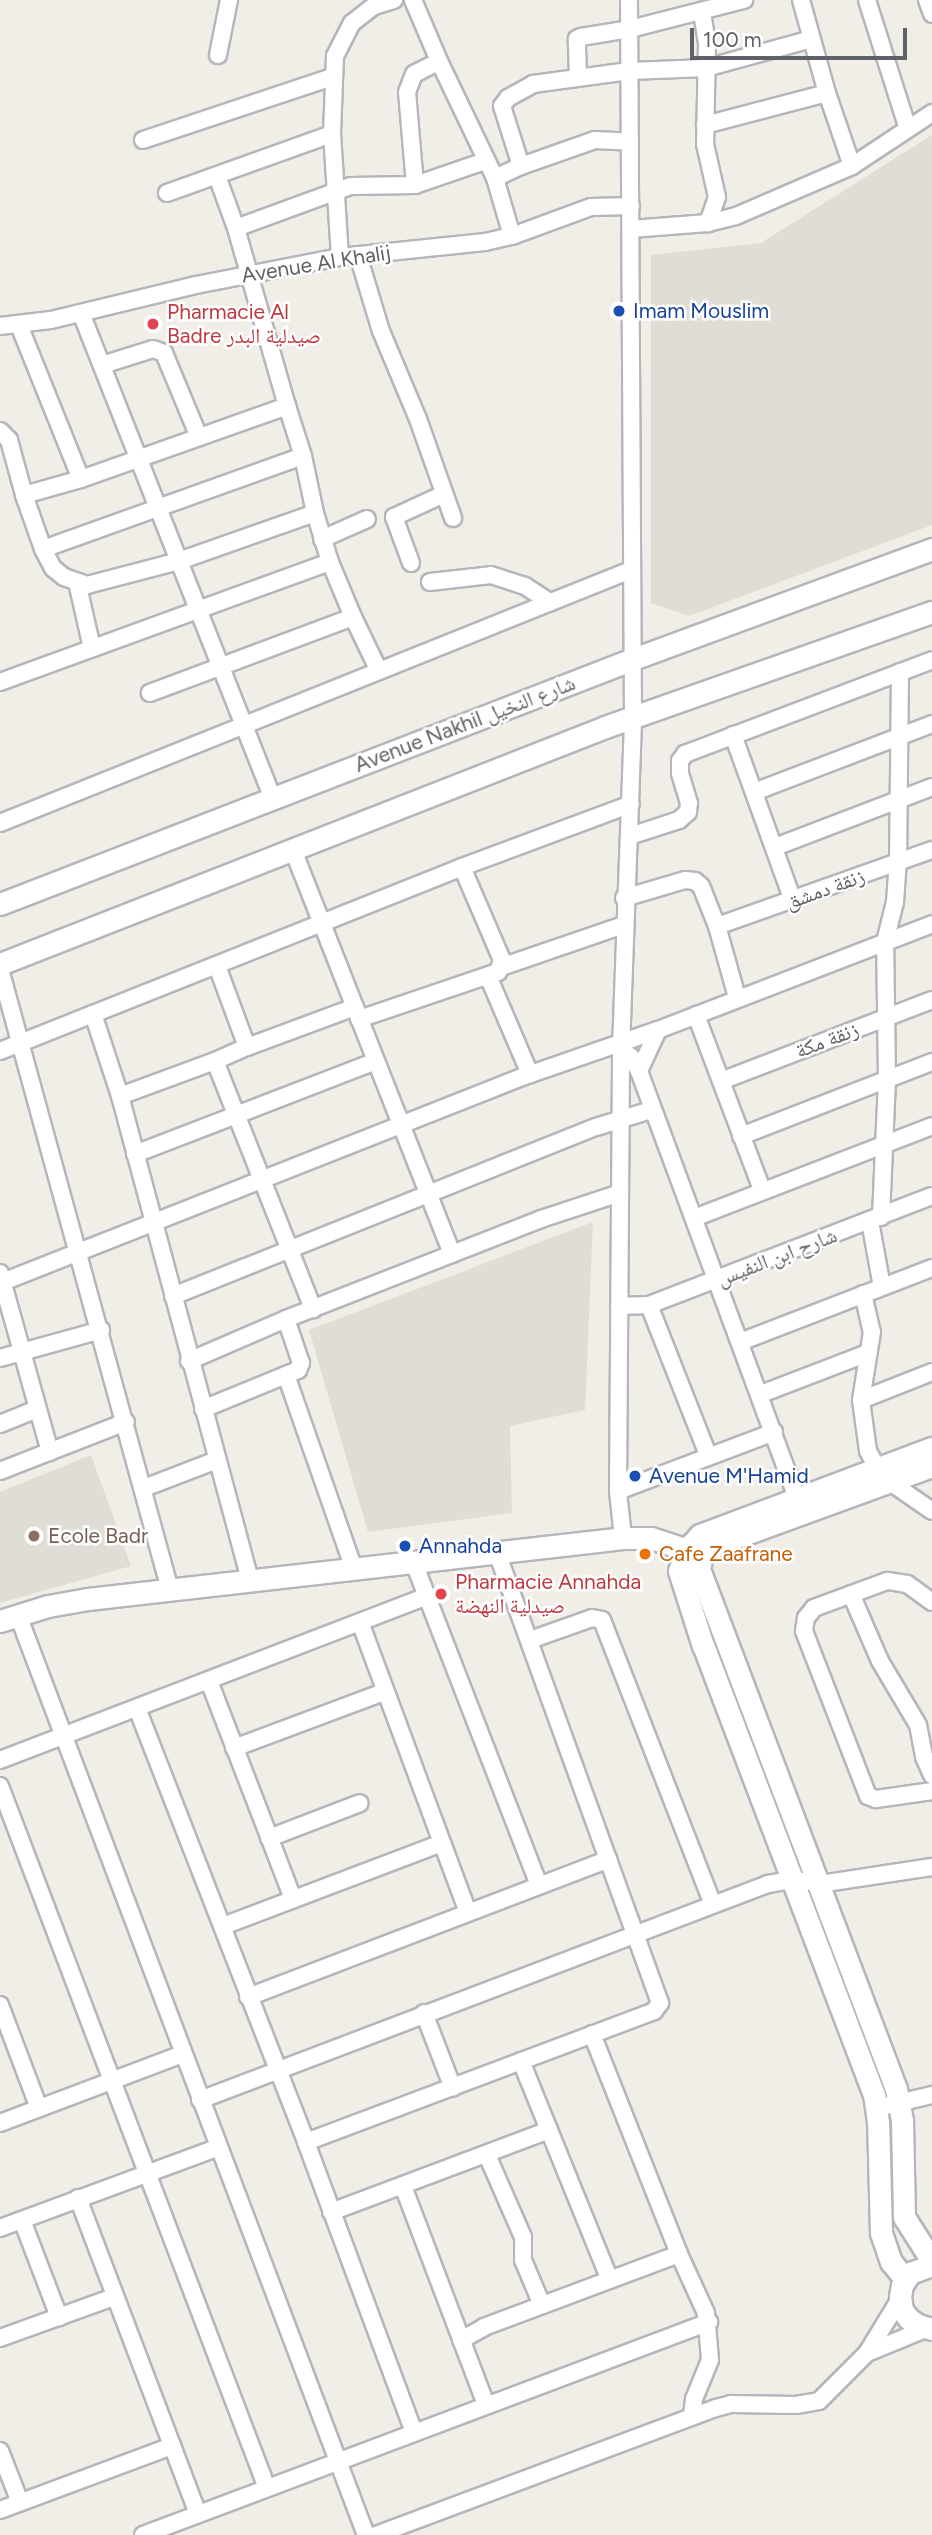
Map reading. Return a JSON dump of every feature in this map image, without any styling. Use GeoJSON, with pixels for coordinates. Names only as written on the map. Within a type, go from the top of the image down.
{"type":"FeatureCollection","features":[{"type":"Feature","properties":{"kind":"street"},"geometry":{"type":"LineString","coordinates":[[218,55],[229,0]]}},
{"type":"Feature","properties":{"kind":"street"},"geometry":{"type":"LineString","coordinates":[[340,257],[332,134],[332,77],[335,56],[343,36],[366,3],[394,0]]}},
{"type":"Feature","properties":{"kind":"street"},"geometry":{"type":"LineString","coordinates":[[413,0],[495,178],[512,236]]}},
{"type":"Feature","properties":{"kind":"street"},"geometry":{"type":"LineString","coordinates":[[622,1538],[618,1491],[621,1045],[624,898],[630,836],[634,717],[629,0]]}},
{"type":"Feature","properties":{"kind":"street"},"geometry":{"type":"LineString","coordinates":[[578,76],[577,39],[630,29],[744,0]]}},
{"type":"Feature","properties":{"kind":"street"},"geometry":{"type":"LineString","coordinates":[[801,0],[827,93],[852,166]]}},
{"type":"Feature","properties":{"kind":"street"},"geometry":{"type":"LineString","coordinates":[[867,0],[908,129]]}},
{"type":"Feature","properties":{"kind":"street"},"geometry":{"type":"LineString","coordinates":[[927,0],[932,14]]}},
{"type":"Feature","properties":{"kind":"street"},"geometry":{"type":"LineString","coordinates":[[702,12],[707,43],[705,144],[717,197],[708,223]]}},
{"type":"Feature","properties":{"kind":"street"},"geometry":{"type":"LineString","coordinates":[[521,166],[502,106],[508,98],[533,84],[629,71],[706,68],[811,39]]}},
{"type":"Feature","properties":{"kind":"street"},"geometry":{"type":"LineString","coordinates":[[415,185],[407,92],[414,74],[439,61]]}},
{"type":"Feature","properties":{"kind":"street"},"geometry":{"type":"LineString","coordinates":[[143,141],[332,77]]}},
{"type":"Feature","properties":{"kind":"street"},"geometry":{"type":"LineString","coordinates":[[705,125],[827,93]]}},
{"type":"Feature","properties":{"kind":"street"},"geometry":{"type":"LineString","coordinates":[[631,229],[708,223],[736,216],[852,166],[932,113]]}},
{"type":"Feature","properties":{"kind":"street"},"geometry":{"type":"LineString","coordinates":[[167,193],[332,134]]}},
{"type":"Feature","properties":{"kind":"street"},"geometry":{"type":"LineString","coordinates":[[495,178],[595,140],[630,142]]}},
{"type":"Feature","properties":{"kind":"street"},"geometry":{"type":"LineString","coordinates":[[236,228],[351,186],[415,185],[485,161]]}},
{"type":"Feature","properties":{"kind":"street"},"geometry":{"type":"LineString","coordinates":[[217,176],[236,228],[303,456],[322,539],[353,617],[379,671]]}},
{"type":"Feature","properties":{"kind":"street","name":"Avenue Al Khalij"},"geometry":{"type":"LineString","coordinates":[[0,326],[81,313],[340,257],[512,236],[591,207],[631,206]]}},
{"type":"Feature","properties":{"kind":"street"},"geometry":{"type":"LineString","coordinates":[[358,255],[381,331],[418,419],[453,518]]}},
{"type":"Feature","properties":{"kind":"street"},"geometry":{"type":"LineString","coordinates":[[81,313],[246,725],[272,799]]}},
{"type":"Feature","properties":{"kind":"street"},"geometry":{"type":"LineString","coordinates":[[19,325],[81,479]]}},
{"type":"Feature","properties":{"kind":"street"},"geometry":{"type":"LineString","coordinates":[[102,365],[153,349],[164,353],[199,437]]}},
{"type":"Feature","properties":{"kind":"street"},"geometry":{"type":"LineString","coordinates":[[24,495],[81,479],[287,406]]}},
{"type":"Feature","properties":{"kind":"street"},"geometry":{"type":"LineString","coordinates":[[0,431],[9,440],[43,549],[54,568],[87,585],[179,561],[315,513]]}},
{"type":"Feature","properties":{"kind":"street"},"geometry":{"type":"LineString","coordinates":[[43,549],[303,456]]}},
{"type":"Feature","properties":{"kind":"street"},"geometry":{"type":"LineString","coordinates":[[411,563],[394,517],[444,494]]}},
{"type":"Feature","properties":{"kind":"street"},"geometry":{"type":"LineString","coordinates":[[322,539],[367,519]]}},
{"type":"Feature","properties":{"kind":"street","name":"Avenue Nakhil شارع النخيل"},"geometry":{"type":"LineString","coordinates":[[0,904],[633,659],[932,550]]}},
{"type":"Feature","properties":{"kind":"street"},"geometry":{"type":"LineString","coordinates":[[0,682],[330,562]]}},
{"type":"Feature","properties":{"kind":"street"},"geometry":{"type":"LineString","coordinates":[[0,823],[631,570]]}},
{"type":"Feature","properties":{"kind":"street"},"geometry":{"type":"LineString","coordinates":[[430,582],[491,575],[525,586],[550,602]]}},
{"type":"Feature","properties":{"kind":"street"},"geometry":{"type":"LineString","coordinates":[[77,582],[92,648]]}},
{"type":"Feature","properties":{"kind":"street"},"geometry":{"type":"LineString","coordinates":[[170,1590],[127,1422],[0,966],[634,717],[932,612]]}},
{"type":"Feature","properties":{"kind":"street"},"geometry":{"type":"LineString","coordinates":[[150,693],[353,617]]}},
{"type":"Feature","properties":{"kind":"street"},"geometry":{"type":"LineString","coordinates":[[630,836],[679,820],[688,812],[680,761],[685,754],[932,660]]}},
{"type":"Feature","properties":{"kind":"street"},"geometry":{"type":"LineString","coordinates":[[881,1287],[875,1219],[885,1143],[885,942],[895,902],[898,863],[900,672]]}},
{"type":"Feature","properties":{"kind":"street"},"geometry":{"type":"LineString","coordinates":[[754,792],[932,724]]}},
{"type":"Feature","properties":{"kind":"street"},"geometry":{"type":"LineString","coordinates":[[733,735],[793,901]]}},
{"type":"Feature","properties":{"kind":"street"},"geometry":{"type":"LineString","coordinates":[[775,848],[932,788]]}},
{"type":"Feature","properties":{"kind":"street"},"geometry":{"type":"LineString","coordinates":[[0,1051],[462,867],[631,804]]}},
{"type":"Feature","properties":{"kind":"street"},"geometry":{"type":"LineString","coordinates":[[293,850],[452,1254]]}},
{"type":"Feature","properties":{"kind":"street","name":"زنقة دمشق"},"geometry":{"type":"LineString","coordinates":[[717,926],[932,850]]}},
{"type":"Feature","properties":{"kind":"street"},"geometry":{"type":"LineString","coordinates":[[462,867],[502,960],[494,971]]}},
{"type":"Feature","properties":{"kind":"street"},"geometry":{"type":"LineString","coordinates":[[624,898],[669,884],[695,881],[706,895],[737,997]]}},
{"type":"Feature","properties":{"kind":"street"},"geometry":{"type":"LineString","coordinates":[[50,1452],[1,1279],[530,1074],[621,1045],[737,997],[932,924]]}},
{"type":"Feature","properties":{"kind":"street"},"geometry":{"type":"LineString","coordinates":[[120,1096],[247,1047],[494,971],[624,925]]}},
{"type":"Feature","properties":{"kind":"street"},"geometry":{"type":"LineString","coordinates":[[217,965],[247,1047]]}},
{"type":"Feature","properties":{"kind":"street"},"geometry":{"type":"LineString","coordinates":[[494,971],[530,1074]]}},
{"type":"Feature","properties":{"kind":"street","name":"زنقة مكة"},"geometry":{"type":"LineString","coordinates":[[721,1081],[932,1000]]}},
{"type":"Feature","properties":{"kind":"street"},"geometry":{"type":"LineString","coordinates":[[93,1014],[120,1096],[189,1361],[250,1580]]}},
{"type":"Feature","properties":{"kind":"street"},"geometry":{"type":"LineString","coordinates":[[696,1014],[762,1190]]}},
{"type":"Feature","properties":{"kind":"street"},"geometry":{"type":"LineString","coordinates":[[639,1071],[658,1030]]}},
{"type":"Feature","properties":{"kind":"street"},"geometry":{"type":"LineString","coordinates":[[621,1045],[639,1071],[651,1110],[761,1394],[797,1498]]}},
{"type":"Feature","properties":{"kind":"street"},"geometry":{"type":"LineString","coordinates":[[215,1061],[313,1309]]}},
{"type":"Feature","properties":{"kind":"street"},"geometry":{"type":"LineString","coordinates":[[135,1154],[376,1061]]}},
{"type":"Feature","properties":{"kind":"street"},"geometry":{"type":"LineString","coordinates":[[741,1136],[932,1062]]}},
{"type":"Feature","properties":{"kind":"street"},"geometry":{"type":"LineString","coordinates":[[173,1296],[428,1194],[651,1110]]}},
{"type":"Feature","properties":{"kind":"street"},"geometry":{"type":"LineString","coordinates":[[694,1218],[932,1126]]}},
{"type":"Feature","properties":{"kind":"street"},"geometry":{"type":"LineString","coordinates":[[189,1361],[286,1319],[452,1254],[579,1205],[620,1193]]}},
{"type":"Feature","properties":{"kind":"street","name":"شارح ابن النفيس"},"geometry":{"type":"LineString","coordinates":[[620,1306],[649,1305],[932,1196]]}},
{"type":"Feature","properties":{"kind":"street"},"geometry":{"type":"LineString","coordinates":[[740,1342],[932,1268]]}},
{"type":"Feature","properties":{"kind":"street"},"geometry":{"type":"LineString","coordinates":[[863,1294],[872,1320],[861,1400],[868,1451],[883,1475],[932,1511]]}},
{"type":"Feature","properties":{"kind":"street"},"geometry":{"type":"LineString","coordinates":[[649,1305],[709,1457]]}},
{"type":"Feature","properties":{"kind":"street"},"geometry":{"type":"LineString","coordinates":[[203,1409],[298,1370],[301,1363],[286,1319]]}},
{"type":"Feature","properties":{"kind":"street"},"geometry":{"type":"LineString","coordinates":[[0,1358],[20,1350],[101,1330]]}},
{"type":"Feature","properties":{"kind":"street"},"geometry":{"type":"LineString","coordinates":[[761,1394],[868,1353]]}},
{"type":"Feature","properties":{"kind":"street"},"geometry":{"type":"LineString","coordinates":[[861,1400],[932,1373]]}},
{"type":"Feature","properties":{"kind":"street"},"geometry":{"type":"LineString","coordinates":[[286,1375],[354,1569]]}},
{"type":"Feature","properties":{"kind":"street"},"geometry":{"type":"LineString","coordinates":[[0,1424],[37,1409]]}},
{"type":"Feature","properties":{"kind":"street"},"geometry":{"type":"LineString","coordinates":[[0,1471],[127,1422]]}},
{"type":"Feature","properties":{"kind":"street"},"geometry":{"type":"LineString","coordinates":[[618,1491],[774,1432]]}},
{"type":"Feature","properties":{"kind":"street"},"geometry":{"type":"LineString","coordinates":[[144,1488],[217,1460]]}},
{"type":"Feature","properties":{"kind":"street"},"geometry":{"type":"LineString","coordinates":[[376,2535],[692,2416],[731,2404],[806,2404],[819,2401],[867,2353],[915,2269],[932,2263],[904,2217],[900,2103],[701,1577],[695,1552],[700,1535],[716,1528],[797,1498],[928,1461]]}},
{"type":"Feature","properties":{"kind":"street"},"geometry":{"type":"LineString","coordinates":[[883,1475],[695,1552],[680,1564],[680,1579],[877,2108],[878,2216],[885,2248],[902,2289],[909,2319],[930,2328]]}},
{"type":"Feature","properties":{"kind":"street"},"geometry":{"type":"LineString","coordinates":[[366,2535],[64,1735],[9,1618],[88,1599],[622,1538],[651,1538],[695,1552]]}},
{"type":"Feature","properties":{"kind":"street"},"geometry":{"type":"LineString","coordinates":[[306,2142],[658,2008],[660,1996],[497,1553]]}},
{"type":"Feature","properties":{"kind":"street"},"geometry":{"type":"LineString","coordinates":[[414,1563],[539,1885]]}},
{"type":"Feature","properties":{"kind":"street"},"geometry":{"type":"LineString","coordinates":[[932,1602],[907,1584],[893,1580],[810,1612],[804,1631],[867,1793],[876,1799],[932,1791]]}},
{"type":"Feature","properties":{"kind":"street"},"geometry":{"type":"LineString","coordinates":[[851,1594],[880,1661],[918,1726],[924,1757],[932,1775]]}},
{"type":"Feature","properties":{"kind":"street"},"geometry":{"type":"LineString","coordinates":[[0,1760],[425,1597]]}},
{"type":"Feature","properties":{"kind":"street"},"geometry":{"type":"LineString","coordinates":[[530,1640],[592,1618],[601,1620],[713,1904]]}},
{"type":"Feature","properties":{"kind":"street"},"geometry":{"type":"LineString","coordinates":[[360,1622],[468,1912]]}},
{"type":"Feature","properties":{"kind":"street"},"geometry":{"type":"LineString","coordinates":[[209,1681],[293,1899]]}},
{"type":"Feature","properties":{"kind":"street"},"geometry":{"type":"LineString","coordinates":[[234,1748],[384,1692]]}},
{"type":"Feature","properties":{"kind":"street"},"geometry":{"type":"LineString","coordinates":[[137,1708],[306,2142],[414,2433]]}},
{"type":"Feature","properties":{"kind":"street"},"geometry":{"type":"LineString","coordinates":[[0,1786],[267,2488]]}},
{"type":"Feature","properties":{"kind":"street"},"geometry":{"type":"LineString","coordinates":[[269,1838],[360,1802]]}},
{"type":"Feature","properties":{"kind":"street"},"geometry":{"type":"LineString","coordinates":[[223,1926],[442,1843]]}},
{"type":"Feature","properties":{"kind":"street"},"geometry":{"type":"LineString","coordinates":[[248,1997],[609,1859]]}},
{"type":"Feature","properties":{"kind":"street"},"geometry":{"type":"LineString","coordinates":[[200,2100],[768,1884],[791,1880],[839,1882],[932,1867]]}},
{"type":"Feature","properties":{"kind":"street"},"geometry":{"type":"LineString","coordinates":[[1,2011],[39,2108]]}},
{"type":"Feature","properties":{"kind":"street"},"geometry":{"type":"LineString","coordinates":[[424,2013],[453,2088]]}},
{"type":"Feature","properties":{"kind":"street"},"geometry":{"type":"LineString","coordinates":[[592,2034],[678,2254],[709,2322],[710,2360],[694,2399],[692,2416]]}},
{"type":"Feature","properties":{"kind":"street"},"geometry":{"type":"LineString","coordinates":[[0,2123],[183,2054]]}},
{"type":"Feature","properties":{"kind":"street"},"geometry":{"type":"LineString","coordinates":[[521,2061],[610,2280]]}},
{"type":"Feature","properties":{"kind":"street"},"geometry":{"type":"LineString","coordinates":[[877,2108],[932,2095]]}},
{"type":"Feature","properties":{"kind":"street"},"geometry":{"type":"LineString","coordinates":[[331,2212],[549,2130]]}},
{"type":"Feature","properties":{"kind":"street"},"geometry":{"type":"LineString","coordinates":[[0,2228],[219,2147]]}},
{"type":"Feature","properties":{"kind":"street"},"geometry":{"type":"LineString","coordinates":[[487,2155],[523,2237],[523,2260],[542,2305]]}},
{"type":"Feature","properties":{"kind":"street"},"geometry":{"type":"LineString","coordinates":[[403,2186],[485,2404]]}},
{"type":"Feature","properties":{"kind":"street"},"geometry":{"type":"LineString","coordinates":[[78,2198],[198,2514]]}},
{"type":"Feature","properties":{"kind":"street"},"geometry":{"type":"LineString","coordinates":[[22,2220],[59,2317]]}},
{"type":"Feature","properties":{"kind":"street"},"geometry":{"type":"LineString","coordinates":[[461,2340],[484,2327],[678,2254]]}},
{"type":"Feature","properties":{"kind":"street"},"geometry":{"type":"LineString","coordinates":[[0,2338],[114,2297]]}},
{"type":"Feature","properties":{"kind":"street"},"geometry":{"type":"LineString","coordinates":[[143,2535],[485,2404],[709,2322]]}},
{"type":"Feature","properties":{"kind":"street"},"geometry":{"type":"LineString","coordinates":[[867,2353],[930,2328]]}},
{"type":"Feature","properties":{"kind":"street"},"geometry":{"type":"LineString","coordinates":[[0,2510],[172,2445]]}},
{"type":"Feature","properties":{"kind":"street"},"geometry":{"type":"LineString","coordinates":[[1,2459],[20,2502]]}},
{"type":"Feature","properties":{"kind":"shaded area"},"geometry":{"type":"Polygon","coordinates":[[[932,135],[932,525],[689,616],[651,603],[651,255],[761,243],[932,135]]]}},
{"type":"Feature","properties":{"kind":"shaded area"},"geometry":{"type":"Polygon","coordinates":[[[593,1222],[585,1410],[510,1426],[512,1513],[368,1532],[309,1330],[593,1222]]]}},
{"type":"Feature","properties":{"kind":"shaded area"},"geometry":{"type":"Polygon","coordinates":[[[91,1455],[131,1566],[0,1603],[0,1492],[91,1455]]]}},
{"type":"Feature","properties":{"kind":"place","name":"Imam Mouslim"},"geometry":{"type":"Point","coordinates":[619,311]}},
{"type":"Feature","properties":{"kind":"place","name":"Pharmacie Al Badre صيدلية البدر"},"geometry":{"type":"Point","coordinates":[153,324]}},
{"type":"Feature","properties":{"kind":"place","name":"Avenue M'Hamid"},"geometry":{"type":"Point","coordinates":[635,1476]}},
{"type":"Feature","properties":{"kind":"place","name":"Ecole Badr"},"geometry":{"type":"Point","coordinates":[34,1536]}},
{"type":"Feature","properties":{"kind":"place","name":"Annahda"},"geometry":{"type":"Point","coordinates":[405,1546]}},
{"type":"Feature","properties":{"kind":"place","name":"Cafe Zaafrane"},"geometry":{"type":"Point","coordinates":[645,1554]}},
{"type":"Feature","properties":{"kind":"place","name":"Pharmacie Annahda صيدلية النهضة"},"geometry":{"type":"Point","coordinates":[441,1594]}}]}
